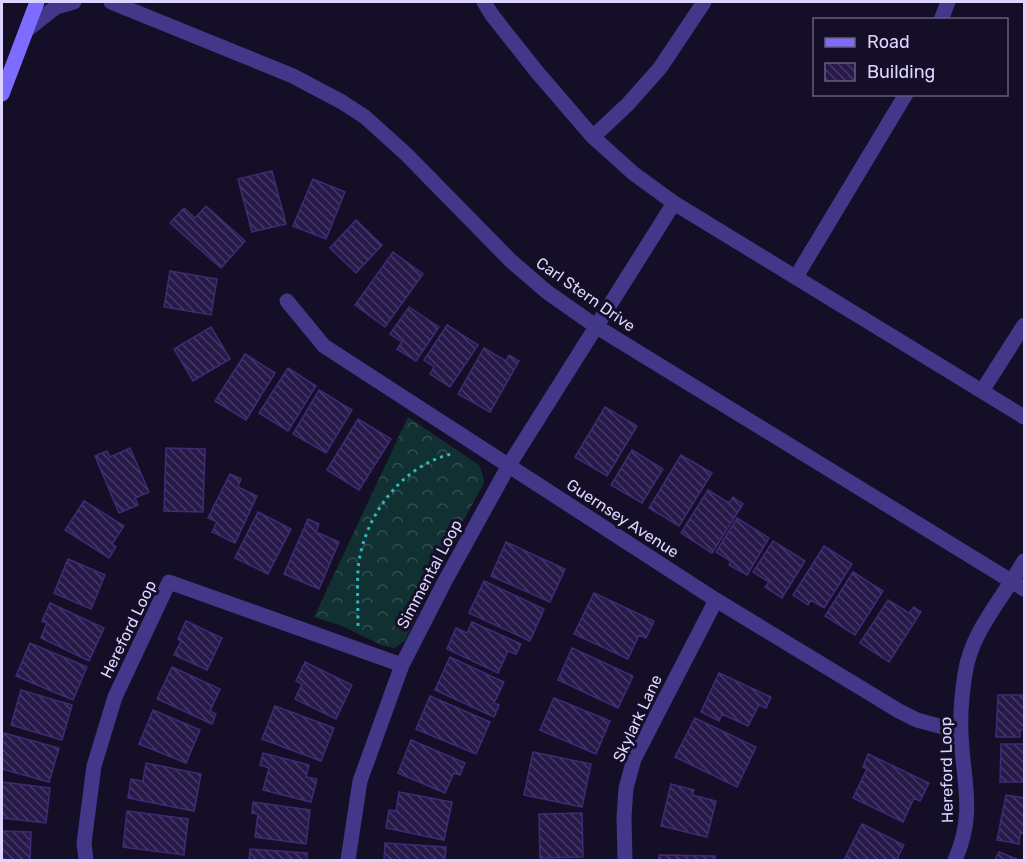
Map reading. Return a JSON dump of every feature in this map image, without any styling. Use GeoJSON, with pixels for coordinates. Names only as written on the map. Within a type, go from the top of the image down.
{"type":"FeatureCollection","features":[{"type":"Feature","properties":{"kind":"street"},"geometry":{"type":"LineString","coordinates":[[2,94],[38,2]]}},
{"type":"Feature","properties":{"kind":"street"},"geometry":{"type":"LineString","coordinates":[[28,29],[56,7],[74,2]]}},
{"type":"Feature","properties":{"kind":"street","name":"Carl Stern Drive"},"geometry":{"type":"LineString","coordinates":[[111,2],[293,76],[342,102],[365,117],[406,154],[511,261],[547,292],[597,327],[1019,585]]}},
{"type":"Feature","properties":{"kind":"street"},"geometry":{"type":"LineString","coordinates":[[484,2],[537,72],[593,137],[633,173],[674,203],[1024,417]]}},
{"type":"Feature","properties":{"kind":"street"},"geometry":{"type":"LineString","coordinates":[[593,137],[628,104],[660,68],[704,2]]}},
{"type":"Feature","properties":{"kind":"street"},"geometry":{"type":"LineString","coordinates":[[942,18],[948,2]]}},
{"type":"Feature","properties":{"kind":"street"},"geometry":{"type":"LineString","coordinates":[[796,277],[905,96]]}},
{"type":"Feature","properties":{"kind":"street","name":"Simmental Loop"},"geometry":{"type":"LineString","coordinates":[[348,861],[360,781],[402,665],[445,580],[509,465],[674,203]]}},
{"type":"Feature","properties":{"kind":"street","name":"Guernsey Avenue"},"geometry":{"type":"LineString","coordinates":[[287,301],[324,346],[716,600],[899,711],[917,720],[961,732]]}},
{"type":"Feature","properties":{"kind":"street"},"geometry":{"type":"LineString","coordinates":[[982,391],[1024,325]]}},
{"type":"Feature","properties":{"kind":"street","name":"Hereford Loop"},"geometry":{"type":"LineString","coordinates":[[955,861],[965,834],[968,807],[961,732],[965,674],[969,654],[976,637],[1019,585],[1024,561]]}},
{"type":"Feature","properties":{"kind":"street","name":"Hereford Loop"},"geometry":{"type":"LineString","coordinates":[[86,861],[84,843],[94,766],[115,697],[169,582],[402,665]]}},
{"type":"Feature","properties":{"kind":"street","name":"Skylark Lane"},"geometry":{"type":"LineString","coordinates":[[626,861],[624,807],[626,788],[634,759],[716,600]]}},
{"type":"Feature","properties":{"kind":"path"},"geometry":{"type":"LineString","coordinates":[[358,626],[358,568],[367,534],[378,509],[400,482],[423,466],[452,454]]}},
{"type":"Feature","properties":{"kind":"green space"},"geometry":{"type":"Polygon","coordinates":[[[408,417],[479,465],[484,483],[456,534],[405,641],[394,648],[383,646],[342,626],[314,617],[408,417]]]}},
{"type":"Feature","properties":{"kind":"building"},"geometry":{"type":"Polygon","coordinates":[[[272,171],[286,224],[252,232],[238,179],[272,171]]]}},
{"type":"Feature","properties":{"kind":"building"},"geometry":{"type":"Polygon","coordinates":[[[313,179],[345,192],[326,239],[293,226],[313,179]]]}},
{"type":"Feature","properties":{"kind":"building"},"geometry":{"type":"Polygon","coordinates":[[[206,206],[245,241],[221,268],[170,223],[184,208],[195,218],[206,206]]]}},
{"type":"Feature","properties":{"kind":"building"},"geometry":{"type":"Polygon","coordinates":[[[356,220],[382,245],[356,273],[330,248],[356,220]]]}},
{"type":"Feature","properties":{"kind":"building"},"geometry":{"type":"Polygon","coordinates":[[[393,252],[423,274],[385,327],[355,305],[393,252]]]}},
{"type":"Feature","properties":{"kind":"building"},"geometry":{"type":"Polygon","coordinates":[[[170,271],[217,279],[211,315],[164,307],[170,271]]]}},
{"type":"Feature","properties":{"kind":"building"},"geometry":{"type":"Polygon","coordinates":[[[409,307],[439,327],[416,361],[397,349],[402,342],[390,334],[409,307]]]}},
{"type":"Feature","properties":{"kind":"building"},"geometry":{"type":"Polygon","coordinates":[[[447,325],[478,345],[450,387],[430,374],[434,367],[424,360],[447,325]]]}},
{"type":"Feature","properties":{"kind":"building"},"geometry":{"type":"Polygon","coordinates":[[[211,327],[230,359],[193,381],[174,349],[211,327]]]}},
{"type":"Feature","properties":{"kind":"building"},"geometry":{"type":"Polygon","coordinates":[[[484,348],[506,361],[509,355],[519,361],[490,412],[458,394],[484,348]]]}},
{"type":"Feature","properties":{"kind":"building"},"geometry":{"type":"Polygon","coordinates":[[[245,354],[275,373],[246,420],[215,401],[245,354]]]}},
{"type":"Feature","properties":{"kind":"building"},"geometry":{"type":"Polygon","coordinates":[[[288,368],[316,386],[288,431],[259,413],[288,368]]]}},
{"type":"Feature","properties":{"kind":"building"},"geometry":{"type":"Polygon","coordinates":[[[319,390],[352,410],[326,453],[293,434],[319,390]]]}},
{"type":"Feature","properties":{"kind":"building"},"geometry":{"type":"Polygon","coordinates":[[[605,407],[637,426],[607,476],[575,457],[605,407]]]}},
{"type":"Feature","properties":{"kind":"building"},"geometry":{"type":"Polygon","coordinates":[[[358,419],[391,439],[359,490],[327,470],[358,419]]]}},
{"type":"Feature","properties":{"kind":"building"},"geometry":{"type":"Polygon","coordinates":[[[130,448],[149,492],[135,498],[138,505],[119,513],[95,456],[107,451],[110,457],[130,448]]]}},
{"type":"Feature","properties":{"kind":"building"},"geometry":{"type":"Polygon","coordinates":[[[166,448],[205,449],[203,512],[164,511],[166,448]]]}},
{"type":"Feature","properties":{"kind":"building"},"geometry":{"type":"Polygon","coordinates":[[[632,450],[663,469],[642,503],[611,485],[632,450]]]}},
{"type":"Feature","properties":{"kind":"building"},"geometry":{"type":"Polygon","coordinates":[[[681,455],[712,473],[679,526],[649,508],[681,455]]]}},
{"type":"Feature","properties":{"kind":"building"},"geometry":{"type":"Polygon","coordinates":[[[230,474],[241,479],[238,487],[257,496],[235,543],[212,532],[217,522],[208,518],[230,474]]]}},
{"type":"Feature","properties":{"kind":"building"},"geometry":{"type":"Polygon","coordinates":[[[708,490],[729,503],[733,497],[743,504],[712,553],[681,533],[708,490]]]}},
{"type":"Feature","properties":{"kind":"building"},"geometry":{"type":"Polygon","coordinates":[[[84,501],[124,526],[112,544],[116,547],[109,558],[65,530],[84,501]]]}},
{"type":"Feature","properties":{"kind":"building"},"geometry":{"type":"Polygon","coordinates":[[[258,512],[291,529],[268,574],[235,558],[258,512]]]}},
{"type":"Feature","properties":{"kind":"building"},"geometry":{"type":"Polygon","coordinates":[[[737,518],[769,538],[747,575],[729,565],[731,561],[716,552],[737,518]]]}},
{"type":"Feature","properties":{"kind":"building"},"geometry":{"type":"Polygon","coordinates":[[[308,519],[319,524],[316,532],[339,542],[319,589],[284,574],[308,519]]]}},
{"type":"Feature","properties":{"kind":"building"},"geometry":{"type":"Polygon","coordinates":[[[773,541],[805,561],[782,598],[765,587],[769,582],[753,572],[773,541]]]}},
{"type":"Feature","properties":{"kind":"building"},"geometry":{"type":"Polygon","coordinates":[[[506,542],[565,569],[550,602],[491,576],[506,542]]]}},
{"type":"Feature","properties":{"kind":"building"},"geometry":{"type":"Polygon","coordinates":[[[824,546],[852,564],[824,608],[811,600],[808,605],[793,595],[824,546]]]}},
{"type":"Feature","properties":{"kind":"building"},"geometry":{"type":"Polygon","coordinates":[[[68,559],[105,575],[91,609],[54,593],[68,559]]]}},
{"type":"Feature","properties":{"kind":"building"},"geometry":{"type":"Polygon","coordinates":[[[853,572],[883,591],[855,635],[825,616],[853,572]]]}},
{"type":"Feature","properties":{"kind":"building"},"geometry":{"type":"Polygon","coordinates":[[[484,581],[544,609],[530,641],[469,613],[484,581]]]}},
{"type":"Feature","properties":{"kind":"building"},"geometry":{"type":"Polygon","coordinates":[[[594,593],[654,621],[646,638],[639,635],[628,659],[574,634],[594,593]]]}},
{"type":"Feature","properties":{"kind":"building"},"geometry":{"type":"Polygon","coordinates":[[[888,600],[909,613],[914,607],[921,612],[889,662],[860,643],[888,600]]]}},
{"type":"Feature","properties":{"kind":"building"},"geometry":{"type":"Polygon","coordinates":[[[50,603],[104,628],[89,661],[41,638],[47,623],[42,621],[50,603]]]}},
{"type":"Feature","properties":{"kind":"building"},"geometry":{"type":"Polygon","coordinates":[[[186,621],[222,638],[207,670],[174,655],[181,641],[178,639],[186,621]]]}},
{"type":"Feature","properties":{"kind":"building"},"geometry":{"type":"Polygon","coordinates":[[[472,622],[521,644],[516,654],[508,651],[498,673],[447,649],[456,628],[467,633],[472,622]]]}},
{"type":"Feature","properties":{"kind":"building"},"geometry":{"type":"Polygon","coordinates":[[[30,643],[87,667],[73,700],[16,676],[30,643]]]}},
{"type":"Feature","properties":{"kind":"building"},"geometry":{"type":"Polygon","coordinates":[[[572,648],[633,676],[618,708],[558,680],[572,648]]]}},
{"type":"Feature","properties":{"kind":"building"},"geometry":{"type":"Polygon","coordinates":[[[450,657],[504,682],[494,703],[499,705],[494,717],[435,690],[450,657]]]}},
{"type":"Feature","properties":{"kind":"building"},"geometry":{"type":"Polygon","coordinates":[[[305,662],[352,685],[336,719],[295,699],[302,684],[296,681],[305,662]]]}},
{"type":"Feature","properties":{"kind":"building"},"geometry":{"type":"Polygon","coordinates":[[[172,667],[220,689],[210,711],[216,714],[212,724],[157,699],[172,667]]]}},
{"type":"Feature","properties":{"kind":"building"},"geometry":{"type":"Polygon","coordinates":[[[719,673],[771,697],[766,708],[759,705],[748,726],[722,714],[719,721],[701,712],[719,673]]]}},
{"type":"Feature","properties":{"kind":"building"},"geometry":{"type":"Polygon","coordinates":[[[21,690],[72,705],[62,740],[11,725],[21,690]]]}},
{"type":"Feature","properties":{"kind":"building"},"geometry":{"type":"Polygon","coordinates":[[[998,695],[1024,695],[1024,730],[1020,730],[1020,737],[996,737],[998,695]]]}},
{"type":"Feature","properties":{"kind":"building"},"geometry":{"type":"Polygon","coordinates":[[[430,696],[490,722],[476,754],[416,729],[430,696]]]}},
{"type":"Feature","properties":{"kind":"building"},"geometry":{"type":"Polygon","coordinates":[[[554,698],[610,721],[596,754],[540,730],[554,698]]]}},
{"type":"Feature","properties":{"kind":"building"},"geometry":{"type":"Polygon","coordinates":[[[275,706],[334,728],[321,761],[262,739],[275,706]]]}},
{"type":"Feature","properties":{"kind":"building"},"geometry":{"type":"Polygon","coordinates":[[[153,710],[200,730],[186,763],[139,744],[153,710]]]}},
{"type":"Feature","properties":{"kind":"building"},"geometry":{"type":"Polygon","coordinates":[[[695,718],[756,747],[737,787],[675,757],[695,718]]]}},
{"type":"Feature","properties":{"kind":"building"},"geometry":{"type":"Polygon","coordinates":[[[4,733],[59,748],[49,782],[2,769],[4,733]]]}},
{"type":"Feature","properties":{"kind":"building"},"geometry":{"type":"Polygon","coordinates":[[[411,740],[465,763],[460,775],[454,773],[445,793],[398,773],[411,740]]]}},
{"type":"Feature","properties":{"kind":"building"},"geometry":{"type":"Polygon","coordinates":[[[1001,744],[1024,744],[1024,782],[1000,782],[1001,744]]]}},
{"type":"Feature","properties":{"kind":"building"},"geometry":{"type":"Polygon","coordinates":[[[533,752],[591,764],[582,807],[524,795],[533,752]]]}},
{"type":"Feature","properties":{"kind":"building"},"geometry":{"type":"Polygon","coordinates":[[[263,753],[309,765],[306,777],[317,779],[311,802],[263,790],[269,768],[260,765],[263,753]]]}},
{"type":"Feature","properties":{"kind":"building"},"geometry":{"type":"Polygon","coordinates":[[[868,754],[929,783],[920,801],[914,798],[903,822],[853,798],[867,769],[863,767],[868,754]]]}},
{"type":"Feature","properties":{"kind":"building"},"geometry":{"type":"Polygon","coordinates":[[[146,763],[201,774],[194,811],[128,798],[131,779],[143,781],[146,763]]]}},
{"type":"Feature","properties":{"kind":"building"},"geometry":{"type":"Polygon","coordinates":[[[2,782],[50,788],[46,823],[2,818],[2,782]]]}},
{"type":"Feature","properties":{"kind":"building"},"geometry":{"type":"Polygon","coordinates":[[[671,784],[694,790],[692,795],[716,801],[707,837],[661,826],[671,784]]]}},
{"type":"Feature","properties":{"kind":"building"},"geometry":{"type":"Polygon","coordinates":[[[399,792],[452,802],[444,840],[386,828],[389,810],[396,811],[399,792]]]}},
{"type":"Feature","properties":{"kind":"building"},"geometry":{"type":"Polygon","coordinates":[[[1006,795],[1024,798],[1024,834],[1020,833],[1019,844],[997,840],[1006,795]]]}},
{"type":"Feature","properties":{"kind":"building"},"geometry":{"type":"Polygon","coordinates":[[[253,802],[310,810],[306,844],[255,837],[258,814],[252,813],[253,802]]]}},
{"type":"Feature","properties":{"kind":"building"},"geometry":{"type":"Polygon","coordinates":[[[127,811],[188,819],[184,855],[123,847],[127,811]]]}},
{"type":"Feature","properties":{"kind":"building"},"geometry":{"type":"Polygon","coordinates":[[[582,813],[583,857],[540,858],[539,814],[582,813]]]}},
{"type":"Feature","properties":{"kind":"building"},"geometry":{"type":"Polygon","coordinates":[[[862,824],[904,845],[897,859],[900,860],[844,860],[862,824]]]}},
{"type":"Feature","properties":{"kind":"building"},"geometry":{"type":"Polygon","coordinates":[[[2,831],[31,832],[30,860],[2,860],[2,831]]]}},
{"type":"Feature","properties":{"kind":"building"},"geometry":{"type":"Polygon","coordinates":[[[385,843],[446,847],[445,860],[384,860],[385,843]]]}},
{"type":"Feature","properties":{"kind":"building"},"geometry":{"type":"Polygon","coordinates":[[[250,849],[307,853],[307,860],[249,860],[250,849]]]}},
{"type":"Feature","properties":{"kind":"building"},"geometry":{"type":"Polygon","coordinates":[[[999,852],[1019,860],[995,860],[999,852]]]}},
{"type":"Feature","properties":{"kind":"building"},"geometry":{"type":"Polygon","coordinates":[[[659,855],[715,856],[715,860],[659,860],[659,855]]]}}]}
